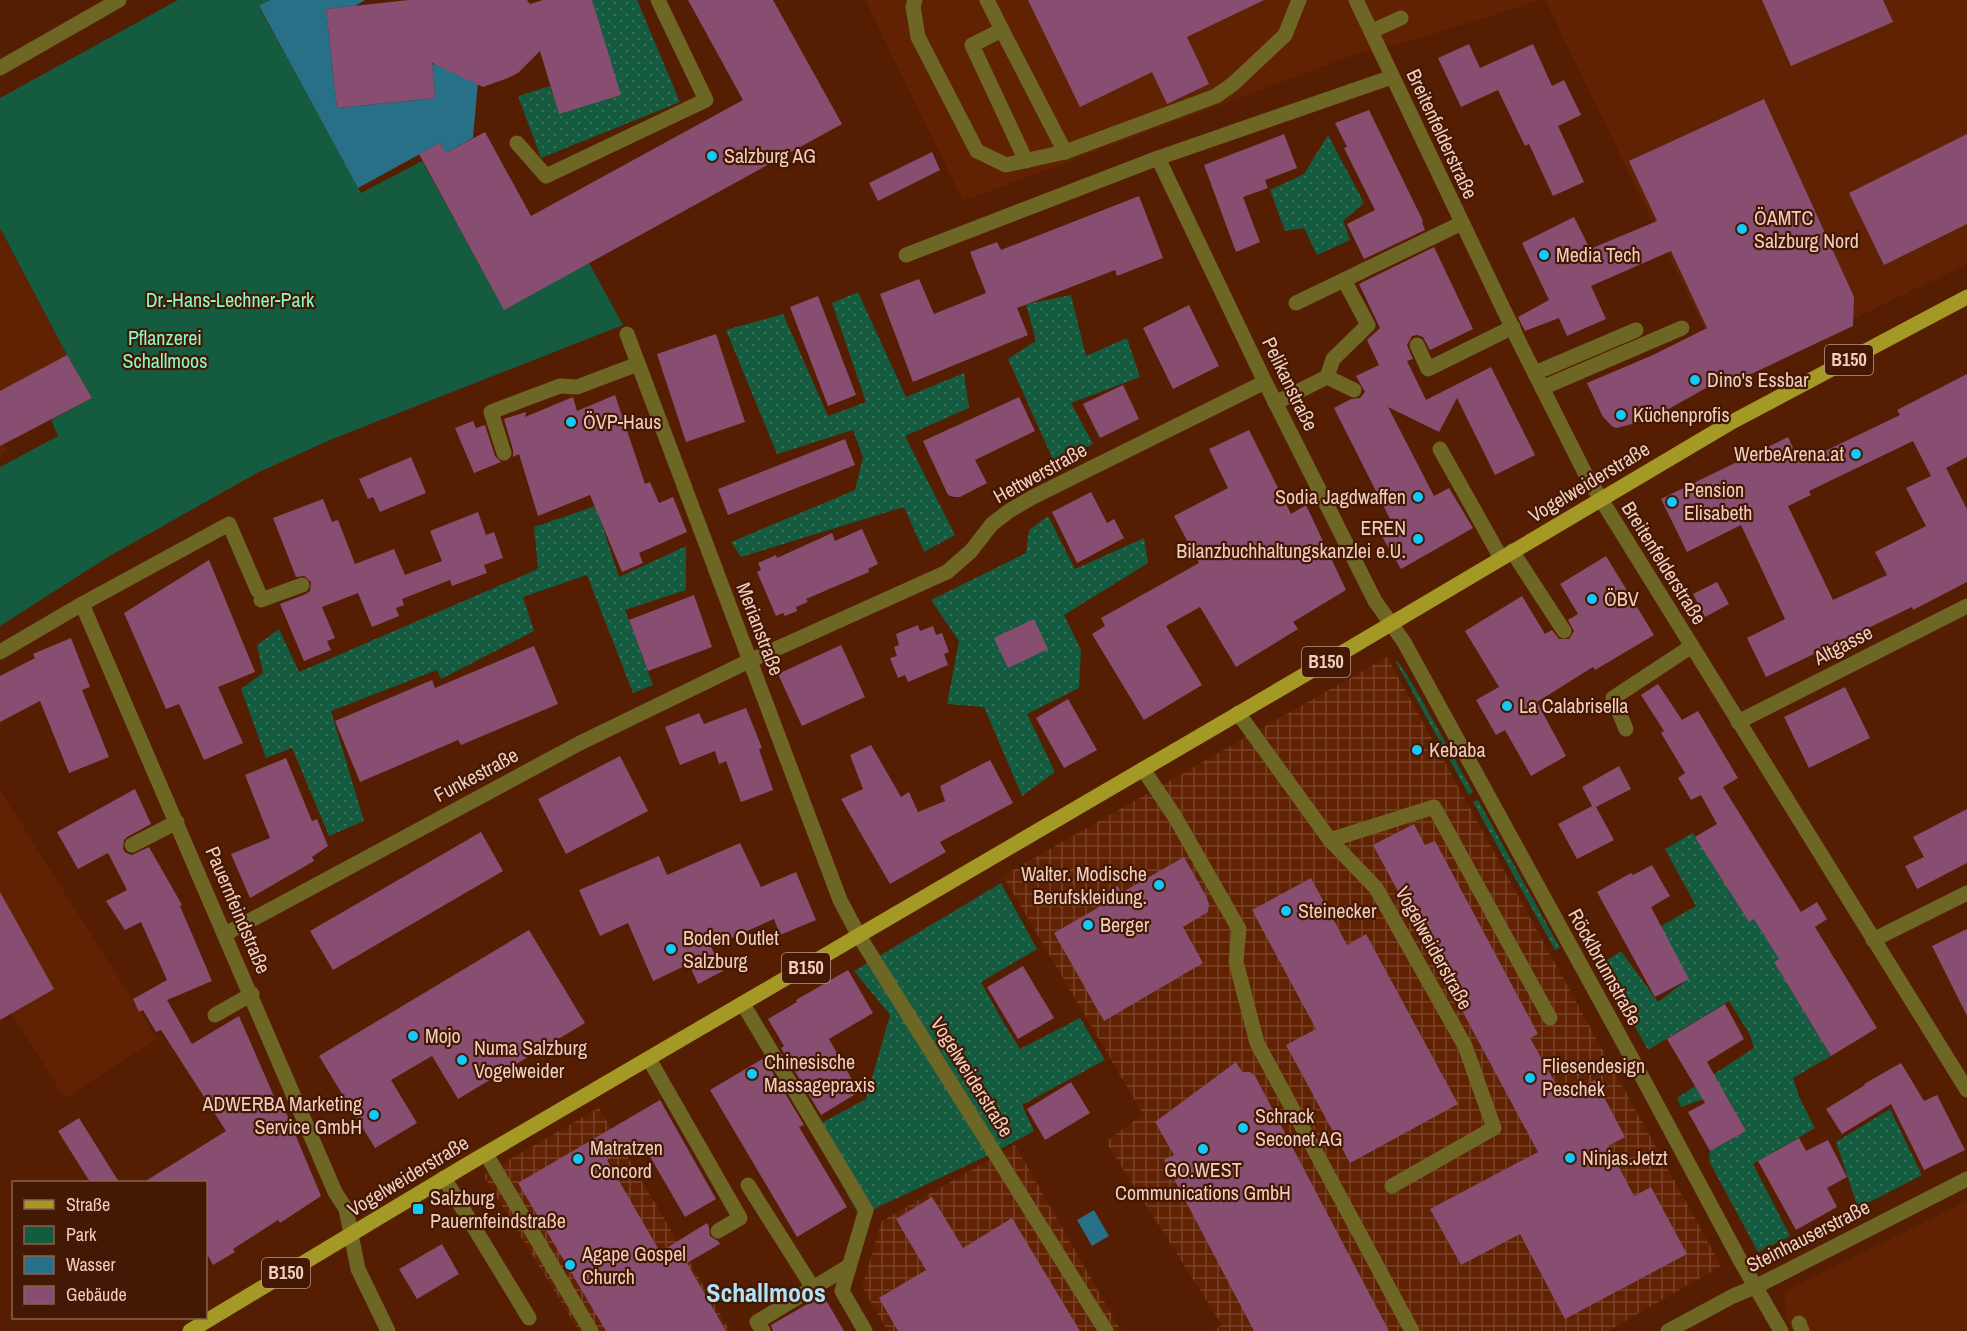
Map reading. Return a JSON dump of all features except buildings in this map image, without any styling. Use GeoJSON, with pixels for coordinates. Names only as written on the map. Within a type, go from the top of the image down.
{"type":"FeatureCollection","features":[{"type":"Feature","properties":{"kind":"main road","name":"Vogelweiderstraße"},"geometry":{"type":"LineString","coordinates":[[190,1331],[444,1178],[1730,423],[1967,297]]}},
{"type":"Feature","properties":{"kind":"street"},"geometry":{"type":"LineString","coordinates":[[0,68],[119,0]]}},
{"type":"Feature","properties":{"kind":"street"},"geometry":{"type":"LineString","coordinates":[[517,143],[546,176],[706,100],[658,0]]}},
{"type":"Feature","properties":{"kind":"street"},"geometry":{"type":"LineString","coordinates":[[915,0],[913,7],[918,37],[977,152],[1006,165],[1065,153],[1216,96],[1233,84],[1285,35],[1299,0]]}},
{"type":"Feature","properties":{"kind":"street"},"geometry":{"type":"LineString","coordinates":[[987,0],[1065,153]]}},
{"type":"Feature","properties":{"kind":"street","name":"Breitenfelderstraße"},"geometry":{"type":"LineString","coordinates":[[1356,0],[1586,475],[1967,1090]]}},
{"type":"Feature","properties":{"kind":"street"},"geometry":{"type":"LineString","coordinates":[[1372,31],[1401,18]]}},
{"type":"Feature","properties":{"kind":"street"},"geometry":{"type":"LineString","coordinates":[[1002,30],[972,45],[1026,161]]}},
{"type":"Feature","properties":{"kind":"street"},"geometry":{"type":"LineString","coordinates":[[906,255],[1158,158],[1392,77]]}},
{"type":"Feature","properties":{"kind":"street","name":"Pelikanstraße"},"geometry":{"type":"LineString","coordinates":[[1158,158],[1275,403],[1375,601],[1392,623]]}},
{"type":"Feature","properties":{"kind":"street"},"geometry":{"type":"LineString","coordinates":[[1296,303],[1462,223]]}},
{"type":"Feature","properties":{"kind":"street"},"geometry":{"type":"LineString","coordinates":[[1275,403],[1327,377],[1333,359],[1368,325],[1344,280]]}},
{"type":"Feature","properties":{"kind":"street"},"geometry":{"type":"LineString","coordinates":[[1417,345],[1428,369],[1513,327]]}},
{"type":"Feature","properties":{"kind":"street"},"geometry":{"type":"LineString","coordinates":[[1542,388],[1682,328]]}},
{"type":"Feature","properties":{"kind":"street"},"geometry":{"type":"LineString","coordinates":[[1535,373],[1636,330]]}},
{"type":"Feature","properties":{"kind":"street","name":"Merianstraße"},"geometry":{"type":"LineString","coordinates":[[627,334],[840,900],[859,936]]}},
{"type":"Feature","properties":{"kind":"street"},"geometry":{"type":"LineString","coordinates":[[504,453],[491,412],[560,386],[577,387],[638,364]]}},
{"type":"Feature","properties":{"kind":"street"},"geometry":{"type":"LineString","coordinates":[[1327,377],[1354,390]]}},
{"type":"Feature","properties":{"kind":"street","name":"Hettwerstraße"},"geometry":{"type":"LineString","coordinates":[[749,661],[947,572],[971,550],[992,524],[1009,511],[1265,382]]}},
{"type":"Feature","properties":{"kind":"street"},"geometry":{"type":"LineString","coordinates":[[1440,449],[1507,555],[1564,631]]}},
{"type":"Feature","properties":{"kind":"street"},"geometry":{"type":"LineString","coordinates":[[0,652],[82,603],[229,524],[259,602],[302,585]]}},
{"type":"Feature","properties":{"kind":"street","name":"Pauernfeindstraße"},"geometry":{"type":"LineString","coordinates":[[82,603],[252,994],[335,1192],[346,1209],[358,1269],[388,1331]]}},
{"type":"Feature","properties":{"kind":"street","name":"Altgasse"},"geometry":{"type":"LineString","coordinates":[[1738,722],[1967,606]]}},
{"type":"Feature","properties":{"kind":"street","name":"Röcklbrunnstraße"},"geometry":{"type":"LineString","coordinates":[[1392,623],[1781,1331]]}},
{"type":"Feature","properties":{"kind":"street"},"geometry":{"type":"LineString","coordinates":[[1626,729],[1613,698],[1692,646]]}},
{"type":"Feature","properties":{"kind":"street","name":"Funkestraße"},"geometry":{"type":"LineString","coordinates":[[225,934],[580,743],[749,661]]}},
{"type":"Feature","properties":{"kind":"street","name":"Vogelweiderstraße"},"geometry":{"type":"LineString","coordinates":[[1238,713],[1330,840],[1376,888],[1465,1046],[1494,1128],[1392,1186]]}},
{"type":"Feature","properties":{"kind":"street"},"geometry":{"type":"LineString","coordinates":[[1143,769],[1175,817],[1239,929],[1236,962],[1257,1042],[1412,1331]]}},
{"type":"Feature","properties":{"kind":"street"},"geometry":{"type":"LineString","coordinates":[[1330,840],[1434,807],[1550,1018]]}},
{"type":"Feature","properties":{"kind":"street"},"geometry":{"type":"LineString","coordinates":[[132,845],[177,822]]}},
{"type":"Feature","properties":{"kind":"street"},"geometry":{"type":"LineString","coordinates":[[1873,940],[1967,893]]}},
{"type":"Feature","properties":{"kind":"street","name":"Vogelweiderstraße"},"geometry":{"type":"LineString","coordinates":[[859,936],[1106,1331]]}},
{"type":"Feature","properties":{"kind":"street"},"geometry":{"type":"LineString","coordinates":[[215,1015],[252,994]]}},
{"type":"Feature","properties":{"kind":"street"},"geometry":{"type":"LineString","coordinates":[[743,1004],[866,1210],[842,1291],[865,1331]]}},
{"type":"Feature","properties":{"kind":"street"},"geometry":{"type":"LineString","coordinates":[[649,1059],[740,1218],[718,1231]]}},
{"type":"Feature","properties":{"kind":"street"},"geometry":{"type":"LineString","coordinates":[[486,1154],[591,1331]]}},
{"type":"Feature","properties":{"kind":"street"},"geometry":{"type":"LineString","coordinates":[[444,1178],[529,1318]]}},
{"type":"Feature","properties":{"kind":"street","name":"Steinhauserstraße"},"geometry":{"type":"LineString","coordinates":[[1668,1331],[1967,1179]]}},
{"type":"Feature","properties":{"kind":"street"},"geometry":{"type":"LineString","coordinates":[[748,1185],[813,1288]]}},
{"type":"Feature","properties":{"kind":"street"},"geometry":{"type":"LineString","coordinates":[[762,1331],[757,1322],[849,1266]]}},
{"type":"Feature","properties":{"kind":"shaded area"},"geometry":{"type":"Polygon","coordinates":[[[865,0],[1541,0],[1408,42],[1356,54],[963,201],[865,0]]]}},
{"type":"Feature","properties":{"kind":"shaded area"},"geometry":{"type":"Polygon","coordinates":[[[1545,0],[1967,0],[1967,264],[1729,379],[1545,0]]]}},
{"type":"Feature","properties":{"kind":"shaded area"},"geometry":{"type":"Polygon","coordinates":[[[0,229],[92,398],[3,445],[7,450],[0,457],[0,229]]]}},
{"type":"Feature","properties":{"kind":"shaded area"},"geometry":{"type":"Polygon","coordinates":[[[1387,657],[1721,1266],[1608,1331],[1213,1331],[1222,1325],[1106,1142],[1143,1114],[1003,876],[1387,657]]]}},
{"type":"Feature","properties":{"kind":"shaded area"},"geometry":{"type":"Polygon","coordinates":[[[0,790],[157,1039],[65,1098],[0,996],[0,790]]]}},
{"type":"Feature","properties":{"kind":"shaded area"},"geometry":{"type":"Polygon","coordinates":[[[599,1108],[730,1331],[579,1331],[483,1175],[599,1108]]]}},
{"type":"Feature","properties":{"kind":"shaded area"},"geometry":{"type":"Polygon","coordinates":[[[1015,1145],[1121,1331],[888,1331],[862,1287],[882,1221],[1015,1145]]]}},
{"type":"Feature","properties":{"kind":"shaded area"},"geometry":{"type":"Polygon","coordinates":[[[1967,1201],[1967,1331],[1793,1331],[1786,1318],[1784,1291],[1967,1201]]]}},
{"type":"Feature","properties":{"kind":"green space","name":"Dr.-Hans-Lechner-Park"},"geometry":{"type":"Polygon","coordinates":[[[178,0],[270,0],[259,7],[361,193],[422,161],[504,309],[589,263],[623,325],[330,440],[257,473],[108,557],[0,626],[0,467],[58,436],[51,420],[92,398],[0,228],[0,98],[178,0]]]}},
{"type":"Feature","properties":{"kind":"green space"},"geometry":{"type":"Polygon","coordinates":[[[592,0],[637,0],[680,102],[541,158],[518,96],[550,86],[559,113],[620,95],[592,0]]]}},
{"type":"Feature","properties":{"kind":"green space"},"geometry":{"type":"Polygon","coordinates":[[[1328,135],[1364,203],[1343,221],[1350,240],[1317,255],[1304,228],[1285,231],[1270,190],[1304,174],[1328,135]]]}},
{"type":"Feature","properties":{"kind":"green space"},"geometry":{"type":"Polygon","coordinates":[[[858,292],[906,397],[964,373],[969,408],[905,436],[955,535],[924,552],[904,507],[741,557],[731,542],[855,490],[863,457],[853,430],[777,454],[726,330],[783,314],[828,416],[866,402],[832,303],[858,292]]]}},
{"type":"Feature","properties":{"kind":"green space"},"geometry":{"type":"Polygon","coordinates":[[[1071,295],[1086,356],[1127,338],[1140,377],[1071,403],[1093,444],[1054,462],[1008,359],[1036,341],[1026,304],[1071,295]]]}},
{"type":"Feature","properties":{"kind":"green space"},"geometry":{"type":"Polygon","coordinates":[[[596,506],[619,577],[686,546],[686,590],[625,610],[653,685],[633,693],[587,575],[523,597],[534,631],[441,679],[437,670],[331,711],[364,821],[329,836],[292,748],[266,758],[241,689],[263,673],[257,645],[279,629],[299,672],[538,569],[534,527],[596,506]]]}},
{"type":"Feature","properties":{"kind":"green space"},"geometry":{"type":"Polygon","coordinates":[[[1048,516],[1075,569],[1144,538],[1148,563],[1064,615],[1081,650],[1079,688],[1027,714],[1055,772],[1022,796],[984,707],[947,704],[959,641],[931,600],[1026,553],[1029,530],[1048,516]]]}},
{"type":"Feature","properties":{"kind":"green space"},"geometry":{"type":"Polygon","coordinates":[[[1397,660],[1473,792],[1469,795],[1396,662],[1397,660]]]}},
{"type":"Feature","properties":{"kind":"green space"},"geometry":{"type":"Polygon","coordinates":[[[1478,800],[1560,948],[1555,950],[1473,802],[1478,800]]]}},
{"type":"Feature","properties":{"kind":"green space"},"geometry":{"type":"Polygon","coordinates":[[[1693,833],[1749,922],[1783,901],[1779,959],[1774,962],[1831,1056],[1793,1078],[1800,1099],[1815,1128],[1753,1164],[1790,1236],[1758,1252],[1709,1161],[1710,1151],[1746,1131],[1724,1092],[1681,1107],[1677,1098],[1754,1048],[1750,1035],[1729,1001],[1648,1050],[1600,965],[1621,951],[1658,1002],[1688,979],[1647,934],[1696,906],[1665,849],[1693,833]]]}},
{"type":"Feature","properties":{"kind":"green space"},"geometry":{"type":"Polygon","coordinates":[[[1001,883],[1037,949],[981,982],[1003,1022],[1020,1049],[1080,1018],[1105,1060],[1022,1105],[1034,1131],[991,1154],[859,1216],[812,1128],[866,1099],[890,1015],[854,971],[1001,883]]]}},
{"type":"Feature","properties":{"kind":"green space"},"geometry":{"type":"Polygon","coordinates":[[[1890,1109],[1922,1175],[1858,1208],[1836,1142],[1890,1109]]]}},
{"type":"Feature","properties":{"kind":"water"},"geometry":{"type":"Polygon","coordinates":[[[270,0],[365,0],[355,6],[326,9],[337,108],[435,98],[432,64],[449,68],[478,82],[473,138],[430,162],[443,149],[440,143],[358,188],[259,6],[270,0]]]}},
{"type":"Feature","properties":{"kind":"water"},"geometry":{"type":"Polygon","coordinates":[[[1094,1210],[1109,1236],[1092,1246],[1077,1220],[1094,1210]]]}},
{"type":"Feature","properties":{"kind":"place","name":"Salzburg AG"},"geometry":{"type":"Point","coordinates":[712,156]}},
{"type":"Feature","properties":{"kind":"place","name":"ÖAMTC Salzburg Nord"},"geometry":{"type":"Point","coordinates":[1742,229]}},
{"type":"Feature","properties":{"kind":"place","name":"Media Tech"},"geometry":{"type":"Point","coordinates":[1544,255]}},
{"type":"Feature","properties":{"kind":"place","name":"Dino's Essbar"},"geometry":{"type":"Point","coordinates":[1695,380]}},
{"type":"Feature","properties":{"kind":"place","name":"Küchenprofis"},"geometry":{"type":"Point","coordinates":[1621,415]}},
{"type":"Feature","properties":{"kind":"place","name":"ÖVP-Haus"},"geometry":{"type":"Point","coordinates":[571,422]}},
{"type":"Feature","properties":{"kind":"place","name":"WerbeArena.at"},"geometry":{"type":"Point","coordinates":[1856,454]}},
{"type":"Feature","properties":{"kind":"place","name":"Sodia Jagdwaffen"},"geometry":{"type":"Point","coordinates":[1418,497]}},
{"type":"Feature","properties":{"kind":"place","name":"Pension Elisabeth"},"geometry":{"type":"Point","coordinates":[1672,502]}},
{"type":"Feature","properties":{"kind":"place","name":"EREN Bilanzbuchhaltungskanzlei e.U."},"geometry":{"type":"Point","coordinates":[1418,539]}},
{"type":"Feature","properties":{"kind":"place","name":"ÖBV"},"geometry":{"type":"Point","coordinates":[1592,599]}},
{"type":"Feature","properties":{"kind":"place","name":"La Calabrisella"},"geometry":{"type":"Point","coordinates":[1507,706]}},
{"type":"Feature","properties":{"kind":"place","name":"Kebaba"},"geometry":{"type":"Point","coordinates":[1417,750]}},
{"type":"Feature","properties":{"kind":"place","name":"Walter. Modische Berufskleidung."},"geometry":{"type":"Point","coordinates":[1159,885]}},
{"type":"Feature","properties":{"kind":"place","name":"Steinecker"},"geometry":{"type":"Point","coordinates":[1286,911]}},
{"type":"Feature","properties":{"kind":"place","name":"Berger"},"geometry":{"type":"Point","coordinates":[1088,925]}},
{"type":"Feature","properties":{"kind":"place","name":"Boden Outlet Salzburg"},"geometry":{"type":"Point","coordinates":[671,949]}},
{"type":"Feature","properties":{"kind":"place","name":"Mojo"},"geometry":{"type":"Point","coordinates":[413,1036]}},
{"type":"Feature","properties":{"kind":"place","name":"Numa Salzburg Vogelweider"},"geometry":{"type":"Point","coordinates":[462,1060]}},
{"type":"Feature","properties":{"kind":"place","name":"Chinesische Massagepraxis"},"geometry":{"type":"Point","coordinates":[752,1074]}},
{"type":"Feature","properties":{"kind":"place","name":"Fliesendesign Peschek"},"geometry":{"type":"Point","coordinates":[1530,1078]}},
{"type":"Feature","properties":{"kind":"place","name":"ADWERBA Marketing Service GmbH"},"geometry":{"type":"Point","coordinates":[374,1115]}},
{"type":"Feature","properties":{"kind":"place","name":"Schrack Seconet AG"},"geometry":{"type":"Point","coordinates":[1243,1128]}},
{"type":"Feature","properties":{"kind":"place","name":"GO.WEST Communications GmbH"},"geometry":{"type":"Point","coordinates":[1203,1149]}},
{"type":"Feature","properties":{"kind":"place","name":"Ninjas.Jetzt"},"geometry":{"type":"Point","coordinates":[1570,1158]}},
{"type":"Feature","properties":{"kind":"place","name":"Matratzen Concord"},"geometry":{"type":"Point","coordinates":[578,1159]}},
{"type":"Feature","properties":{"kind":"place","name":"Salzburg Pauernfeindstraße"},"geometry":{"type":"Point","coordinates":[418,1209]}},
{"type":"Feature","properties":{"kind":"place","name":"Agape Gospel Church"},"geometry":{"type":"Point","coordinates":[570,1265]}},
{"type":"Feature","properties":{"kind":"district","name":"Schallmoos"},"geometry":{"type":"Point","coordinates":[766,1293]}},
{"type":"Feature","properties":{"kind":"park label","name":"Pflanzerei Schallmoos"},"geometry":{"type":"Point","coordinates":[165,350]}}]}
